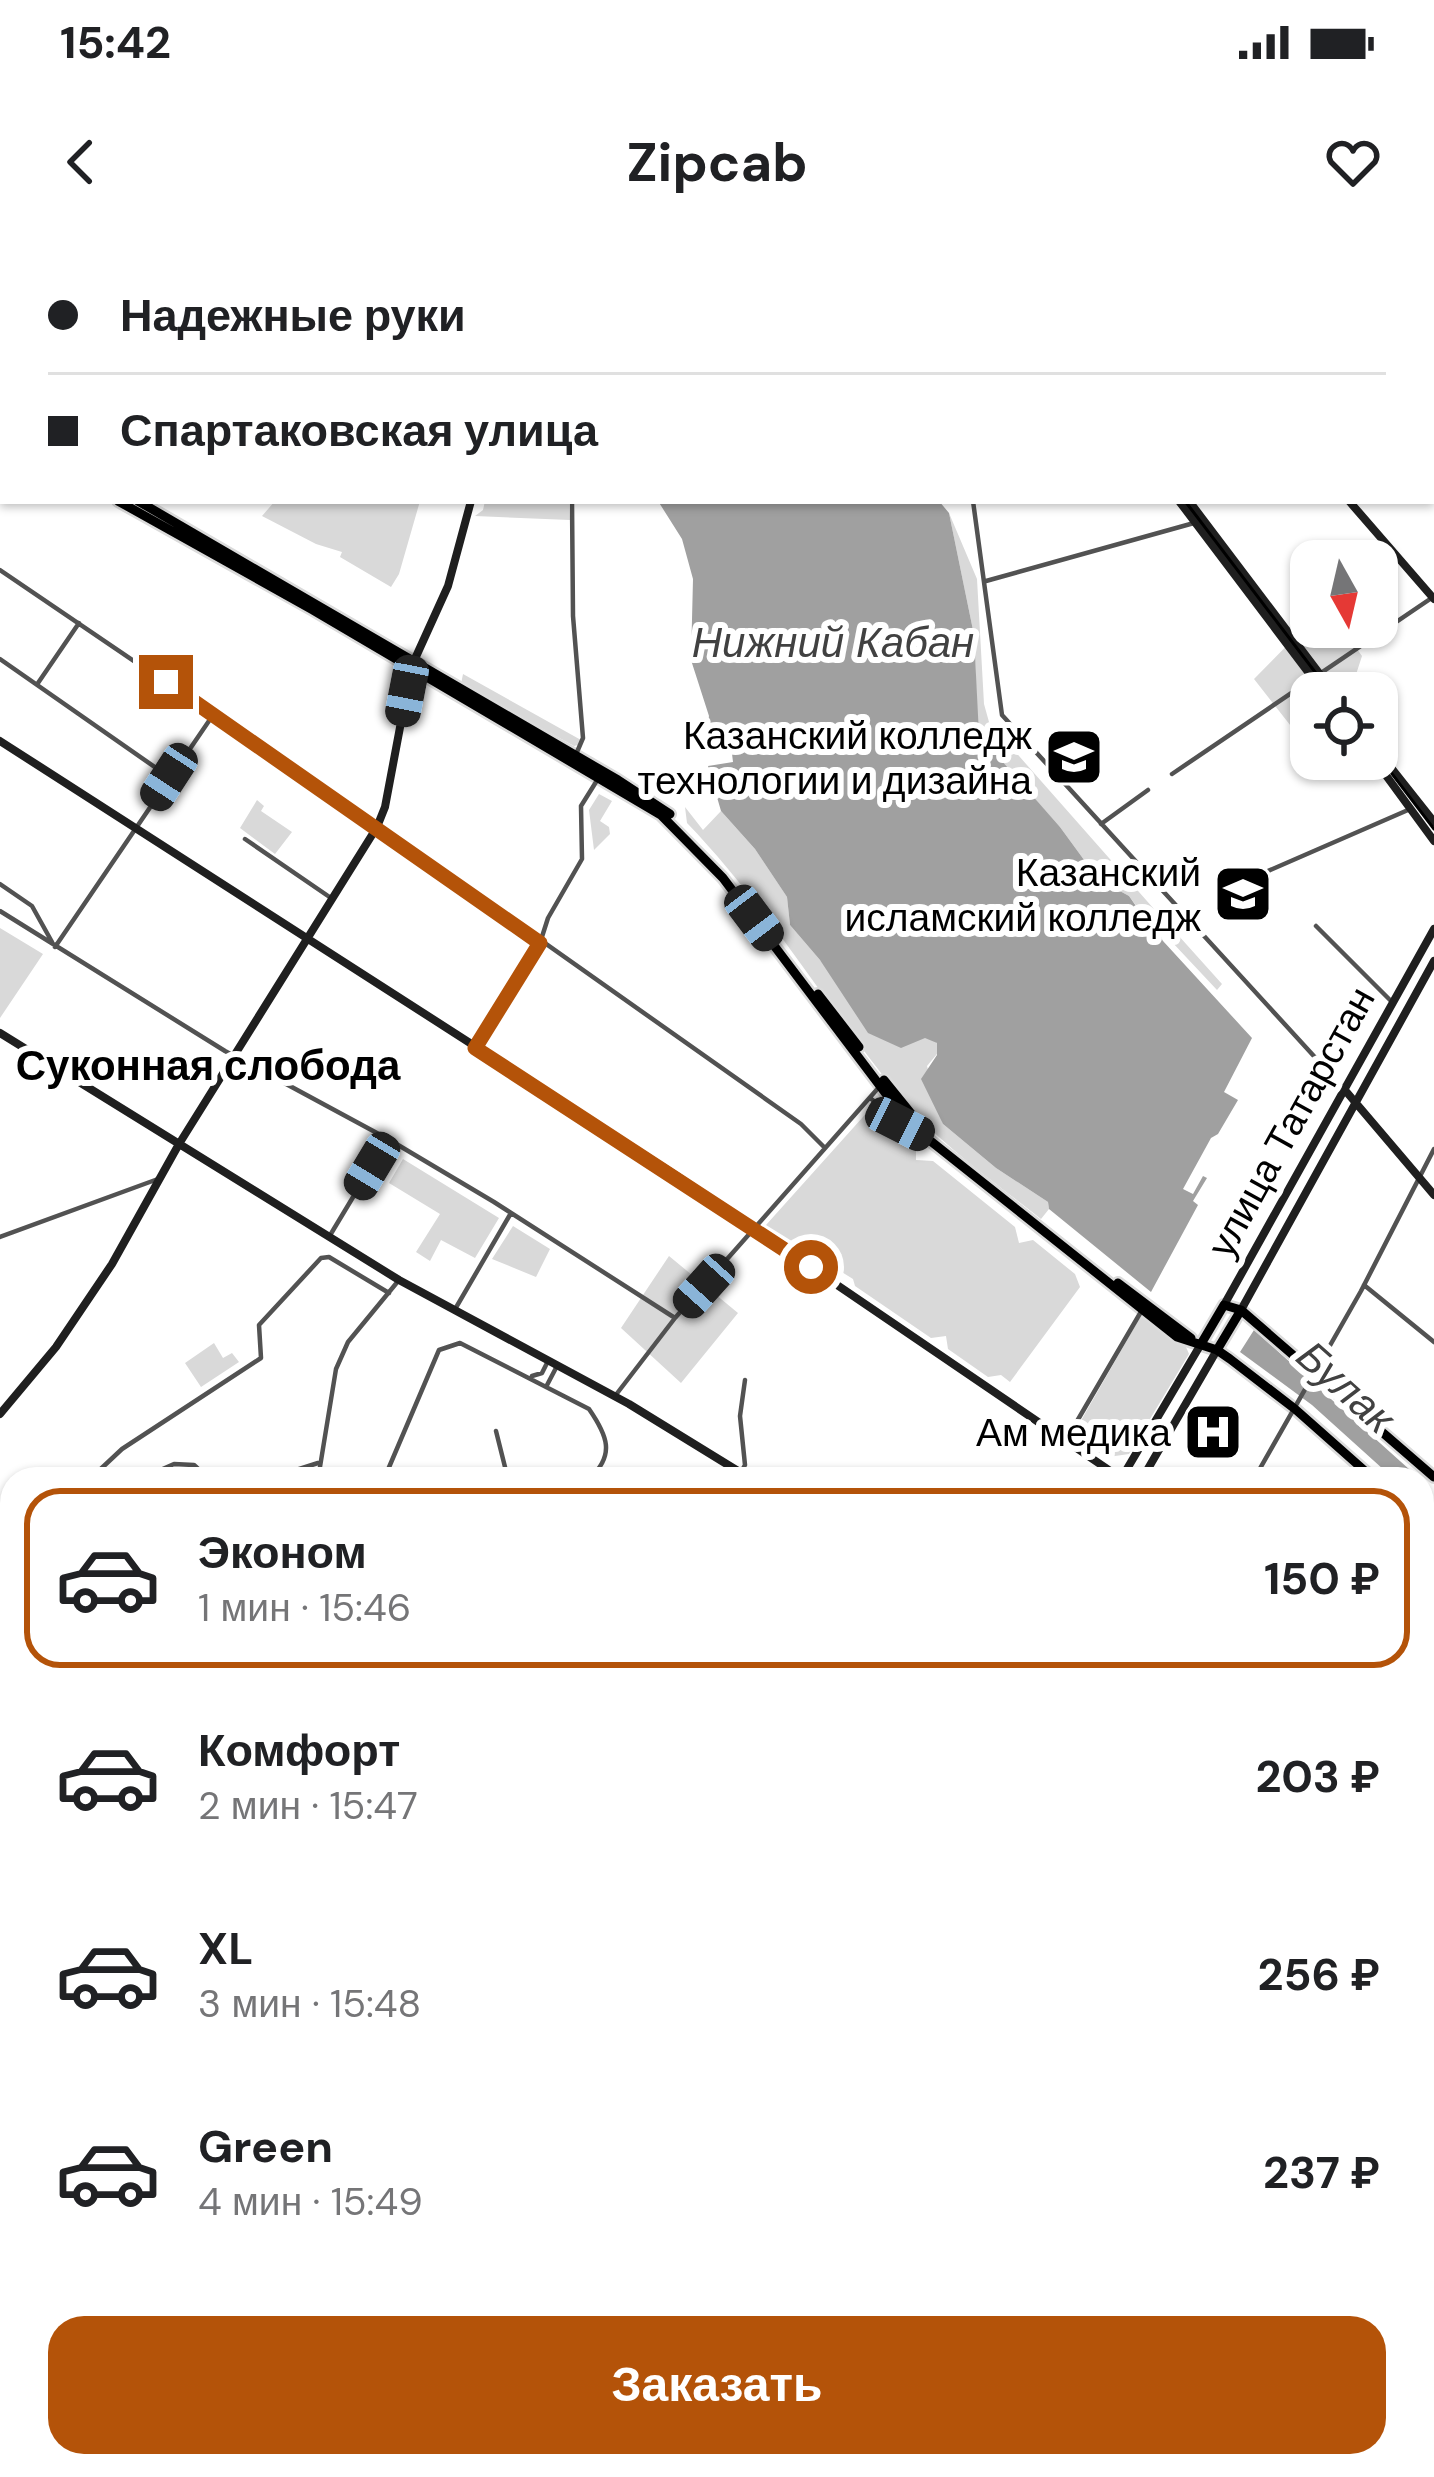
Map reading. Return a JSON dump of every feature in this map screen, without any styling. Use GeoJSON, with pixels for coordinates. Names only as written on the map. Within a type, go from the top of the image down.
{"type":"FeatureCollection","features":[{"type":"Feature","properties":{"kind":"main road"},"geometry":{"type":"LineString","coordinates":[[123,504],[665,810],[701,845],[920,1125],[1201,1344]]}},
{"type":"Feature","properties":{"kind":"main road"},"geometry":{"type":"LineString","coordinates":[[143,504],[661,815],[708,859],[922,1135],[1178,1337],[1217,1350],[1298,1404],[1362,1467]]}},
{"type":"Feature","properties":{"kind":"main road"},"geometry":{"type":"LineString","coordinates":[[0,1414],[56,1347],[112,1264],[179,1144],[377,827],[413,665],[448,586],[470,504]]}},
{"type":"Feature","properties":{"kind":"main road"},"geometry":{"type":"LineString","coordinates":[[1181,504],[1313,672]]}},
{"type":"Feature","properties":{"kind":"main road"},"geometry":{"type":"LineString","coordinates":[[1191,504],[1199,521]]}},
{"type":"Feature","properties":{"kind":"main road"},"geometry":{"type":"LineString","coordinates":[[1352,504],[1433,598]]}},
{"type":"Feature","properties":{"kind":"main road"},"geometry":{"type":"LineString","coordinates":[[0,741],[307,935],[754,1228],[1104,1467]]}},
{"type":"Feature","properties":{"kind":"main road"},"geometry":{"type":"LineString","coordinates":[[1392,780],[1434,822]]}},
{"type":"Feature","properties":{"kind":"main road"},"geometry":{"type":"LineString","coordinates":[[1397,780],[1434,842]]}},
{"type":"Feature","properties":{"kind":"main road","name":"улица Татарстан"},"geometry":{"type":"LineString","coordinates":[[1201,1344],[1434,929]]}},
{"type":"Feature","properties":{"kind":"main road","name":"улица Татарстан"},"geometry":{"type":"LineString","coordinates":[[1217,1350],[1434,961]]}},
{"type":"Feature","properties":{"kind":"main road"},"geometry":{"type":"LineString","coordinates":[[0,1033],[399,1280],[615,1396],[733,1467]]}},
{"type":"Feature","properties":{"kind":"main road"},"geometry":{"type":"LineString","coordinates":[[1344,1089],[1434,1195]]}},
{"type":"Feature","properties":{"kind":"main road"},"geometry":{"type":"LineString","coordinates":[[1224,1305],[1241,1310],[1422,1467]]}},
{"type":"Feature","properties":{"kind":"main road"},"geometry":{"type":"LineString","coordinates":[[1128,1467],[1201,1344]]}},
{"type":"Feature","properties":{"kind":"main road"},"geometry":{"type":"LineString","coordinates":[[1149,1467],[1217,1350]]}},
{"type":"Feature","properties":{"kind":"street"},"geometry":{"type":"LineString","coordinates":[[572,504],[573,616],[583,737],[576,756]]}},
{"type":"Feature","properties":{"kind":"street"},"geometry":{"type":"LineString","coordinates":[[973,504],[1002,715],[1344,1089]]}},
{"type":"Feature","properties":{"kind":"street"},"geometry":{"type":"LineString","coordinates":[[986,580],[1199,521]]}},
{"type":"Feature","properties":{"kind":"street"},"geometry":{"type":"LineString","coordinates":[[0,570],[377,827],[801,1124],[824,1147]]}},
{"type":"Feature","properties":{"kind":"street"},"geometry":{"type":"LineString","coordinates":[[1322,672],[1433,598]]}},
{"type":"Feature","properties":{"kind":"street"},"geometry":{"type":"LineString","coordinates":[[38,683],[79,623]]}},
{"type":"Feature","properties":{"kind":"street"},"geometry":{"type":"LineString","coordinates":[[0,658],[169,777]]}},
{"type":"Feature","properties":{"kind":"street"},"geometry":{"type":"LineString","coordinates":[[1172,774],[1290,694]]}},
{"type":"Feature","properties":{"kind":"street"},"geometry":{"type":"LineString","coordinates":[[55,947],[213,715]]}},
{"type":"Feature","properties":{"kind":"street"},"geometry":{"type":"LineString","coordinates":[[475,1048],[540,943],[548,918],[582,860],[581,806],[599,777]]}},
{"type":"Feature","properties":{"kind":"street"},"geometry":{"type":"LineString","coordinates":[[1101,824],[1148,790]]}},
{"type":"Feature","properties":{"kind":"street"},"geometry":{"type":"LineString","coordinates":[[1262,874],[1415,808]]}},
{"type":"Feature","properties":{"kind":"street"},"geometry":{"type":"LineString","coordinates":[[245,839],[332,898]]}},
{"type":"Feature","properties":{"kind":"street"},"geometry":{"type":"LineString","coordinates":[[0,884],[32,906],[55,947]]}},
{"type":"Feature","properties":{"kind":"street"},"geometry":{"type":"LineString","coordinates":[[0,911],[235,1057],[388,1139],[511,1213],[675,1318]]}},
{"type":"Feature","properties":{"kind":"street"},"geometry":{"type":"LineString","coordinates":[[1316,926],[1392,1002]]}},
{"type":"Feature","properties":{"kind":"street"},"geometry":{"type":"LineString","coordinates":[[615,1396],[675,1318],[880,1086]]}},
{"type":"Feature","properties":{"kind":"street"},"geometry":{"type":"LineString","coordinates":[[870,1099],[922,1135]]}},
{"type":"Feature","properties":{"kind":"street"},"geometry":{"type":"LineString","coordinates":[[329,1237],[388,1139]]}},
{"type":"Feature","properties":{"kind":"street"},"geometry":{"type":"LineString","coordinates":[[1261,1467],[1434,1149]]}},
{"type":"Feature","properties":{"kind":"street"},"geometry":{"type":"LineString","coordinates":[[0,1238],[159,1178]]}},
{"type":"Feature","properties":{"kind":"street"},"geometry":{"type":"LineString","coordinates":[[454,1311],[511,1213]]}},
{"type":"Feature","properties":{"kind":"street"},"geometry":{"type":"LineString","coordinates":[[103,1467],[122,1449],[261,1358],[260,1325],[321,1258],[329,1257],[389,1293]]}},
{"type":"Feature","properties":{"kind":"street"},"geometry":{"type":"LineString","coordinates":[[318,1467],[336,1369],[347,1342],[399,1280]]}},
{"type":"Feature","properties":{"kind":"street"},"geometry":{"type":"LineString","coordinates":[[1364,1285],[1434,1342]]}},
{"type":"Feature","properties":{"kind":"street"},"geometry":{"type":"LineString","coordinates":[[1066,1441],[1142,1310]]}},
{"type":"Feature","properties":{"kind":"street"},"geometry":{"type":"LineString","coordinates":[[389,1467],[439,1350],[460,1343],[590,1408],[603,1428],[608,1448],[601,1467]]}},
{"type":"Feature","properties":{"kind":"street"},"geometry":{"type":"LineString","coordinates":[[526,1377],[542,1373],[553,1362]]}},
{"type":"Feature","properties":{"kind":"street"},"geometry":{"type":"LineString","coordinates":[[546,1388],[553,1362]]}},
{"type":"Feature","properties":{"kind":"street"},"geometry":{"type":"LineString","coordinates":[[744,1467],[740,1416],[745,1380]]}},
{"type":"Feature","properties":{"kind":"street"},"geometry":{"type":"LineString","coordinates":[[496,1431],[505,1467]]}},
{"type":"Feature","properties":{"kind":"street"},"geometry":{"type":"LineString","coordinates":[[306,1467],[318,1463]]}},
{"type":"Feature","properties":{"kind":"shaded area"},"geometry":{"type":"Polygon","coordinates":[[[272,504],[419,504],[391,587],[340,557],[342,552],[262,516],[272,504]]]}},
{"type":"Feature","properties":{"kind":"shaded area"},"geometry":{"type":"Polygon","coordinates":[[[484,504],[569,504],[570,520],[475,516],[484,504]]]}},
{"type":"Feature","properties":{"kind":"shaded area"},"geometry":{"type":"Polygon","coordinates":[[[949,513],[977,579],[989,722],[1154,909],[1163,942],[1129,896],[1098,879],[1060,827],[978,735],[974,635],[949,513]]]}},
{"type":"Feature","properties":{"kind":"shaded area"},"geometry":{"type":"Polygon","coordinates":[[[1290,642],[1290,648],[1356,648],[1362,656],[1357,672],[1290,672],[1290,725],[1254,679],[1290,642]]]}},
{"type":"Feature","properties":{"kind":"shaded area"},"geometry":{"type":"Polygon","coordinates":[[[463,674],[581,740],[574,746],[461,684],[463,674]]]}},
{"type":"Feature","properties":{"kind":"shaded area"},"geometry":{"type":"Polygon","coordinates":[[[599,794],[612,801],[600,821],[610,834],[594,850],[589,810],[599,794]]]}},
{"type":"Feature","properties":{"kind":"shaded area"},"geometry":{"type":"Polygon","coordinates":[[[257,800],[264,806],[261,811],[292,832],[275,854],[240,828],[257,800]]]}},
{"type":"Feature","properties":{"kind":"shaded area"},"geometry":{"type":"Polygon","coordinates":[[[685,807],[703,830],[721,811],[755,849],[787,897],[790,925],[820,960],[937,1043],[937,1054],[927,1066],[943,1124],[996,1168],[1048,1202],[1041,1219],[912,1110],[743,887],[687,823],[685,807]]]}},
{"type":"Feature","properties":{"kind":"shaded area"},"geometry":{"type":"Polygon","coordinates":[[[0,928],[43,954],[0,1018],[0,928]]]}},
{"type":"Feature","properties":{"kind":"shaded area"},"geometry":{"type":"Polygon","coordinates":[[[1178,935],[1222,984],[1217,990],[1171,941],[1178,935]]]}},
{"type":"Feature","properties":{"kind":"shaded area"},"geometry":{"type":"Polygon","coordinates":[[[871,1108],[916,1146],[916,1160],[933,1161],[1015,1227],[1019,1243],[1033,1240],[1075,1274],[1080,1287],[1010,1382],[1001,1375],[988,1377],[948,1349],[946,1336],[931,1338],[855,1286],[853,1279],[766,1225],[871,1108]]]}},
{"type":"Feature","properties":{"kind":"shaded area"},"geometry":{"type":"Polygon","coordinates":[[[403,1159],[499,1218],[475,1258],[441,1240],[430,1261],[416,1252],[440,1214],[389,1183],[403,1159]]]}},
{"type":"Feature","properties":{"kind":"shaded area"},"geometry":{"type":"Polygon","coordinates":[[[513,1226],[550,1249],[536,1277],[492,1259],[513,1226]]]}},
{"type":"Feature","properties":{"kind":"shaded area"},"geometry":{"type":"Polygon","coordinates":[[[669,1256],[738,1313],[681,1383],[621,1328],[669,1256]]]}},
{"type":"Feature","properties":{"kind":"shaded area"},"geometry":{"type":"Polygon","coordinates":[[[1142,1314],[1189,1354],[1129,1454],[1108,1457],[1071,1438],[1142,1314]]]}},
{"type":"Feature","properties":{"kind":"shaded area"},"geometry":{"type":"Polygon","coordinates":[[[214,1343],[223,1358],[232,1353],[239,1362],[201,1387],[185,1363],[214,1343]]]}},
{"type":"Feature","properties":{"kind":"water","name":"Нижний Кабан"},"geometry":{"type":"Polygon","coordinates":[[[660,504],[942,504],[949,513],[974,635],[979,735],[1060,827],[1098,879],[1129,896],[1152,929],[1252,1038],[1224,1092],[1238,1100],[1183,1189],[1193,1194],[1203,1176],[1207,1178],[1193,1201],[1198,1205],[1151,1292],[1049,1209],[1048,1202],[996,1168],[943,1124],[921,1079],[937,1055],[937,1043],[925,1038],[901,1048],[868,1033],[820,960],[790,925],[787,897],[755,849],[721,811],[708,766],[733,762],[730,737],[704,739],[709,716],[691,660],[693,579],[682,539],[660,504]]]}},
{"type":"Feature","properties":{"kind":"water","name":"Булак"},"geometry":{"type":"Polygon","coordinates":[[[1254,1330],[1407,1467],[1381,1467],[1312,1405],[1240,1352],[1254,1330]]]}},
{"type":"Feature","properties":{"kind":"tram line"},"geometry":{"type":"LineString","coordinates":[[1187,504],[1315,672]]}},
{"type":"Feature","properties":{"kind":"tram line"},"geometry":{"type":"LineString","coordinates":[[1397,780],[1434,829]]}},
{"type":"Feature","properties":{"kind":"place","name":"Казанский колледж технологии и дизайна"},"geometry":{"type":"Point","coordinates":[1074,757]}},
{"type":"Feature","properties":{"kind":"place","name":"Казанский исламский колледж"},"geometry":{"type":"Point","coordinates":[1243,894]}},
{"type":"Feature","properties":{"kind":"place","name":"Ам медика"},"geometry":{"type":"Point","coordinates":[1213,1432]}},
{"type":"Feature","properties":{"kind":"district","name":"Суконная слобода"},"geometry":{"type":"Point","coordinates":[208,1065]}},
{"type":"Feature","properties":{"kind":"route"},"geometry":{"type":"LineString","coordinates":[[166,682],[540,943],[475,1048],[811,1267]]}}]}
